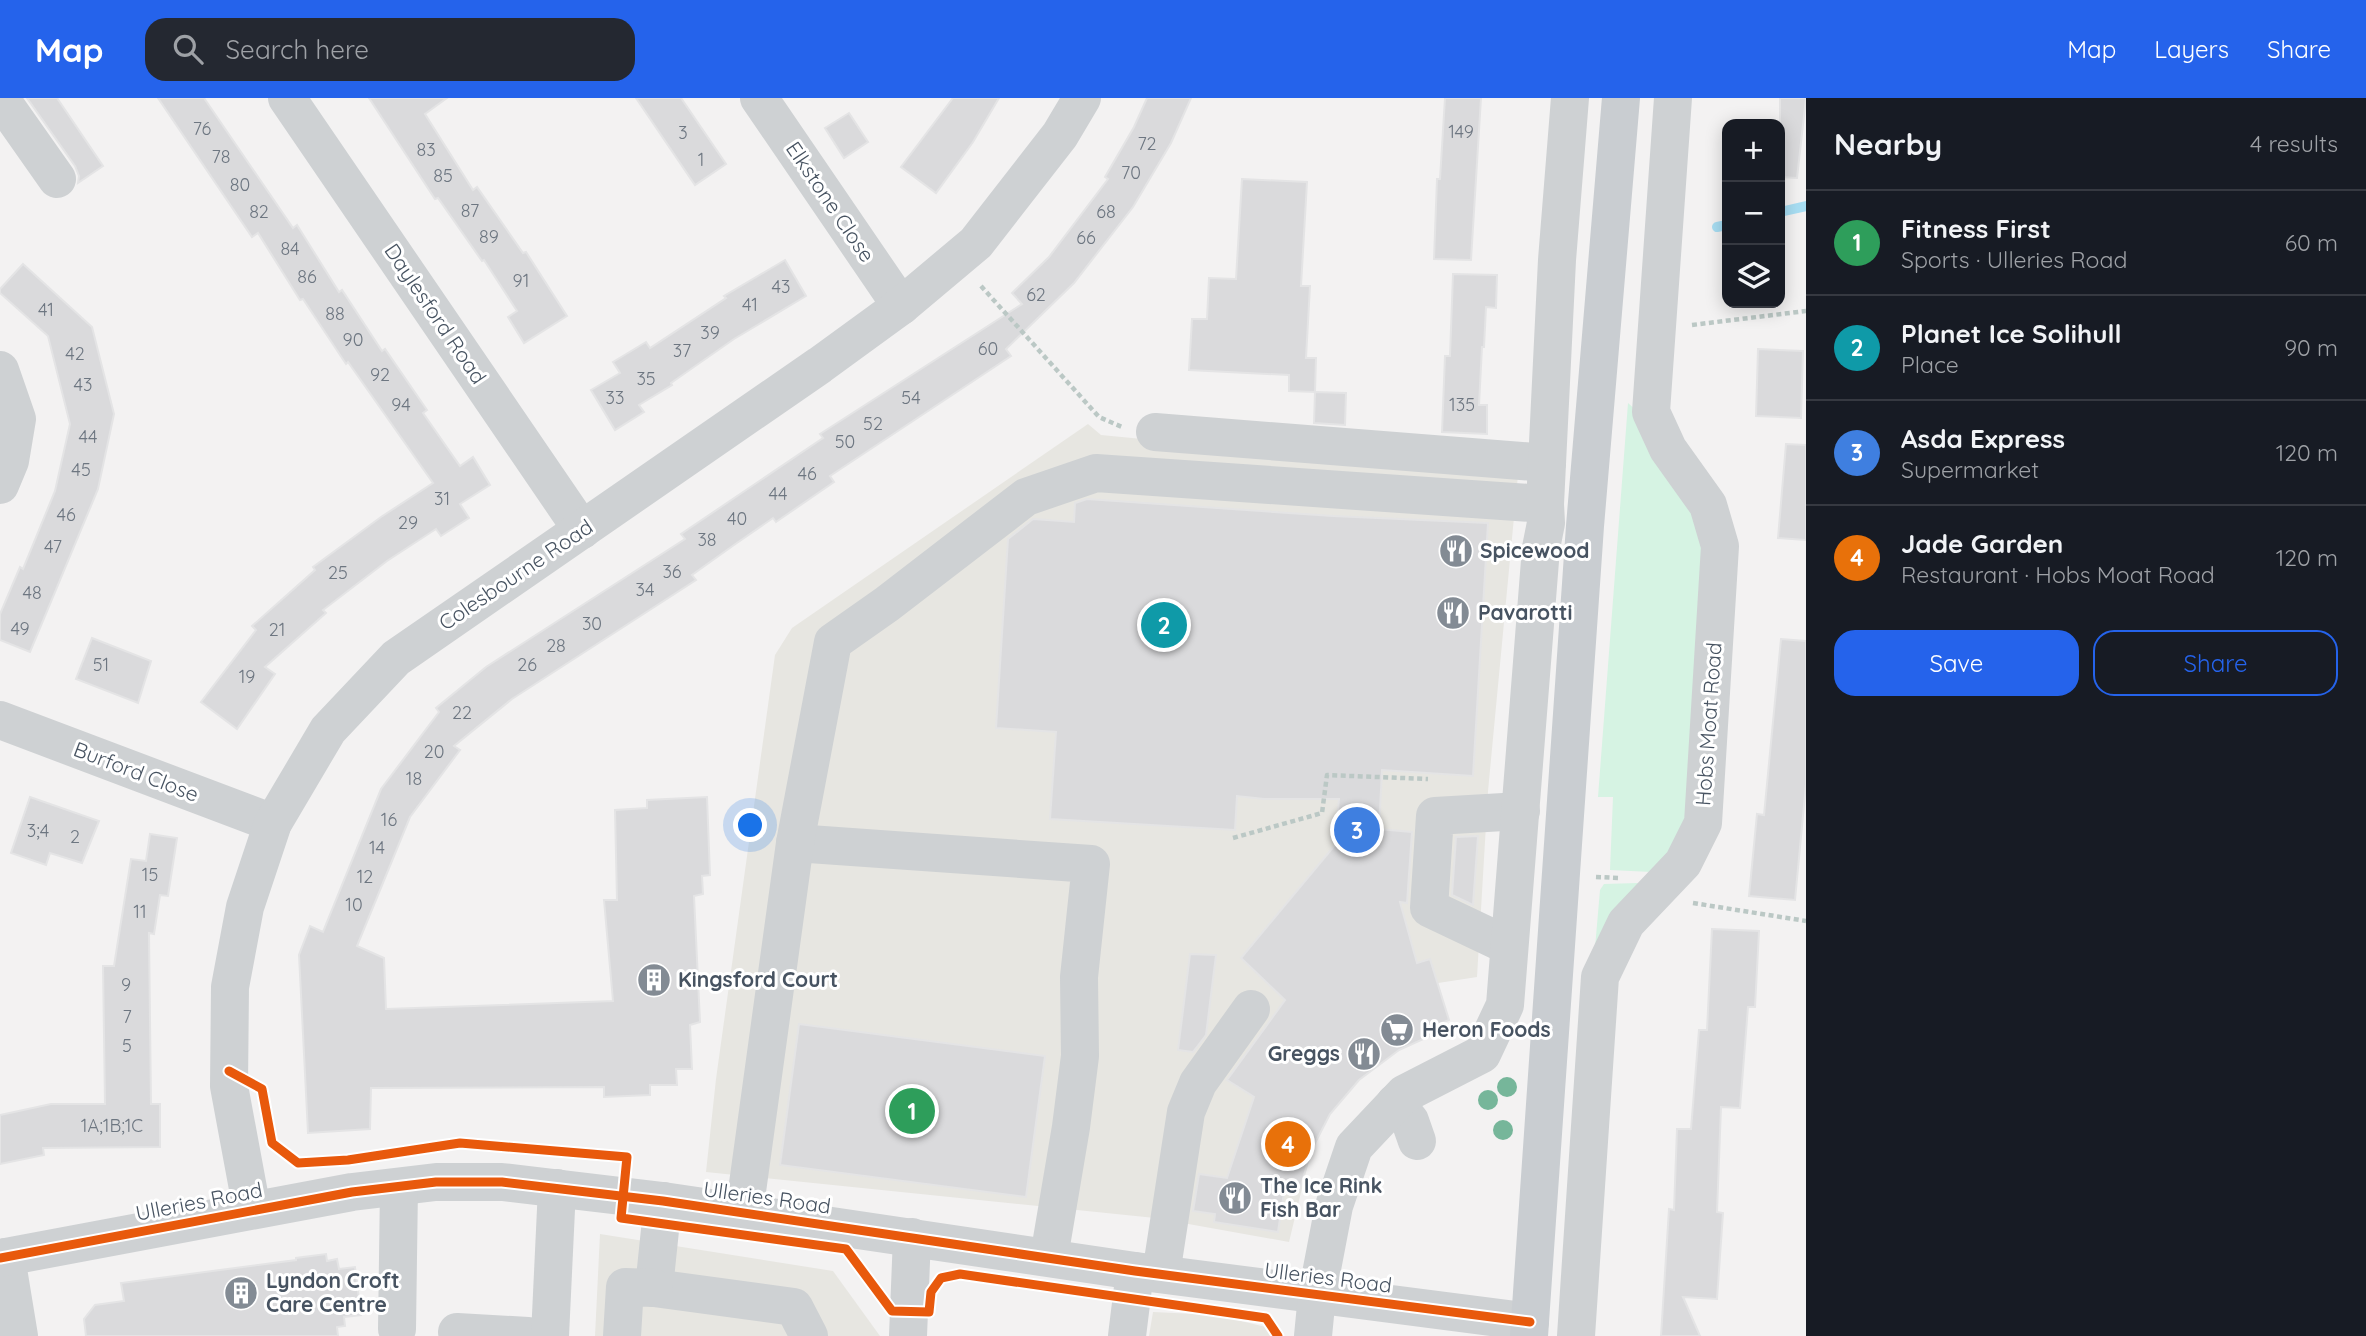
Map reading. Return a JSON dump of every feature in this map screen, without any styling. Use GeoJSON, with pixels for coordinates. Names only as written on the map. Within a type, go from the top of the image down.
{"type":"FeatureCollection","features":[{"type":"Feature","properties":{"kind":"main road"},"geometry":{"type":"LineString","coordinates":[[1529,1329],[1585,526],[1621,98]]}},
{"type":"Feature","properties":{"kind":"street"},"geometry":{"type":"LineString","coordinates":[[0,98],[57,179]]}},
{"type":"Feature","properties":{"kind":"street","name":"Daylesford Road"},"geometry":{"type":"LineString","coordinates":[[287,98],[582,530]]}},
{"type":"Feature","properties":{"kind":"street","name":"Elkstone Close"},"geometry":{"type":"LineString","coordinates":[[759,98],[901,306]]}},
{"type":"Feature","properties":{"kind":"street","name":"Colesbourne Road"},"geometry":{"type":"LineString","coordinates":[[252,1210],[229,1086],[230,986],[246,907],[273,823],[328,730],[396,658],[901,306],[976,243],[1060,135],[1082,98]]}},
{"type":"Feature","properties":{"kind":"street"},"geometry":{"type":"LineString","coordinates":[[1313,1336],[1317,1295],[1334,1206],[1354,1147],[1404,1094],[1482,1054],[1505,1005],[1545,513],[1557,260],[1570,98]]}},
{"type":"Feature","properties":{"kind":"street","name":"Hobs Moat Road"},"geometry":{"type":"LineString","coordinates":[[1576,1336],[1600,978],[1626,923],[1683,863],[1703,823],[1720,546],[1708,505],[1668,449],[1651,412],[1673,98]]}},
{"type":"Feature","properties":{"kind":"street"},"geometry":{"type":"LineString","coordinates":[[0,370],[17,419],[10,461],[0,485]]}},
{"type":"Feature","properties":{"kind":"street"},"geometry":{"type":"LineString","coordinates":[[1155,432],[1547,463]]}},
{"type":"Feature","properties":{"kind":"street"},"geometry":{"type":"LineString","coordinates":[[744,1213],[795,843],[833,642],[1026,497],[1096,473],[1545,513],[1585,526]]}},
{"type":"Feature","properties":{"kind":"street","name":"Burford Close"},"geometry":{"type":"LineString","coordinates":[[0,720],[273,823]]}},
{"type":"Feature","properties":{"kind":"street"},"geometry":{"type":"LineString","coordinates":[[1555,956],[1509,951],[1429,908],[1435,816],[1521,815],[1564,823]]}},
{"type":"Feature","properties":{"kind":"street"},"geometry":{"type":"LineString","coordinates":[[795,843],[1091,864],[1079,978],[1080,1056],[1049,1257]]}},
{"type":"Feature","properties":{"kind":"street"},"geometry":{"type":"LineString","coordinates":[[1127,1336],[1148,1272],[1186,1112],[1198,1083],[1251,1009]]}},
{"type":"Feature","properties":{"kind":"street"},"geometry":{"type":"LineString","coordinates":[[1395,1103],[1410,1121],[1417,1141]]}},
{"type":"Feature","properties":{"kind":"street","name":"Ulleries Road"},"geometry":{"type":"LineString","coordinates":[[3,1257],[352,1192],[436,1182],[502,1182],[663,1201],[1317,1295],[1529,1329]]}},
{"type":"Feature","properties":{"kind":"street"},"geometry":{"type":"LineString","coordinates":[[397,1329],[399,1187]]}},
{"type":"Feature","properties":{"kind":"street"},"geometry":{"type":"LineString","coordinates":[[550,1336],[557,1188]]}},
{"type":"Feature","properties":{"kind":"street"},"geometry":{"type":"LineString","coordinates":[[654,1288],[663,1201]]}},
{"type":"Feature","properties":{"kind":"street"},"geometry":{"type":"LineString","coordinates":[[908,1336],[912,1237]]}},
{"type":"Feature","properties":{"kind":"street"},"geometry":{"type":"LineString","coordinates":[[3,1257],[19,1336]]}},
{"type":"Feature","properties":{"kind":"street"},"geometry":{"type":"LineString","coordinates":[[622,1336],[625,1287],[654,1288],[794,1307],[809,1336]]}},
{"type":"Feature","properties":{"kind":"street"},"geometry":{"type":"LineString","coordinates":[[457,1332],[528,1336]]}},
{"type":"Feature","properties":{"kind":"path"},"geometry":{"type":"LineString","coordinates":[[957,259],[1099,417],[1128,430],[1155,432]]}},
{"type":"Feature","properties":{"kind":"path"},"geometry":{"type":"LineString","coordinates":[[1656,330],[1806,311]]}},
{"type":"Feature","properties":{"kind":"path"},"geometry":{"type":"LineString","coordinates":[[1233,838],[1322,813],[1327,775],[1432,779]]}},
{"type":"Feature","properties":{"kind":"shaded area"},"geometry":{"type":"Polygon","coordinates":[[[1088,424],[1101,435],[1518,475],[1488,791],[1477,977],[1438,983],[1449,1020],[1439,1024],[1441,1031],[1399,1050],[1359,1080],[1330,1114],[1311,1151],[1289,1242],[1155,1218],[706,1172],[716,1079],[775,655],[792,628],[1088,424]]]}},
{"type":"Feature","properties":{"kind":"shaded area"},"geometry":{"type":"Polygon","coordinates":[[[600,1234],[833,1271],[880,1336],[595,1336],[600,1234]]]}},
{"type":"Feature","properties":{"kind":"shaded area"},"geometry":{"type":"Polygon","coordinates":[[[1153,1312],[1216,1315],[1274,1329],[1278,1336],[1149,1336],[1153,1312]]]}},
{"type":"Feature","properties":{"kind":"green space"},"geometry":{"type":"Polygon","coordinates":[[[1628,403],[1641,415],[1712,544],[1687,830],[1652,872],[1610,870],[1613,797],[1598,797],[1628,403]]]}},
{"type":"Feature","properties":{"kind":"green space"},"geometry":{"type":"Polygon","coordinates":[[[1638,883],[1593,971],[1600,890],[1604,884],[1638,883]]]}},
{"type":"Feature","properties":{"kind":"building"},"geometry":{"type":"Polygon","coordinates":[[[27,98],[57,98],[103,166],[78,183],[79,176],[75,166],[27,98]]]}},
{"type":"Feature","properties":{"kind":"building"},"geometry":{"type":"Polygon","coordinates":[[[158,98],[204,98],[293,228],[297,225],[339,292],[342,290],[382,351],[385,349],[427,410],[423,413],[460,466],[473,457],[490,485],[460,504],[469,518],[441,536],[436,529],[387,561],[323,610],[326,613],[265,667],[275,674],[237,729],[201,702],[256,630],[252,626],[315,570],[313,567],[433,483],[348,362],[346,364],[303,299],[300,300],[258,233],[252,237],[158,98]]]}},
{"type":"Feature","properties":{"kind":"building"},"geometry":{"type":"Polygon","coordinates":[[[369,98],[447,98],[425,114],[473,190],[477,187],[523,253],[526,252],[567,316],[524,343],[508,317],[517,311],[484,260],[482,261],[438,198],[435,199],[369,98]]]}},
{"type":"Feature","properties":{"kind":"building"},"geometry":{"type":"Polygon","coordinates":[[[636,98],[681,98],[726,164],[695,185],[636,98]]]}},
{"type":"Feature","properties":{"kind":"building"},"geometry":{"type":"Polygon","coordinates":[[[953,98],[999,98],[973,142],[936,193],[901,167],[953,98]]]}},
{"type":"Feature","properties":{"kind":"building"},"geometry":{"type":"Polygon","coordinates":[[[1147,98],[1191,98],[1171,143],[1133,207],[1074,283],[1006,349],[1011,356],[830,476],[834,482],[776,522],[773,518],[734,545],[692,575],[696,580],[512,699],[454,746],[460,750],[410,817],[357,946],[384,958],[386,1009],[613,1001],[604,900],[617,900],[615,810],[647,808],[647,800],[707,797],[710,875],[702,876],[703,894],[694,896],[700,1022],[690,1025],[692,1069],[676,1069],[677,1085],[650,1085],[650,1095],[604,1097],[604,1087],[371,1088],[370,1129],[308,1133],[299,955],[310,926],[323,932],[381,789],[439,712],[436,708],[486,667],[685,539],[681,534],[823,438],[820,434],[1022,304],[1012,293],[1049,257],[1108,179],[1105,177],[1134,127],[1147,98]]]}},
{"type":"Feature","properties":{"kind":"building"},"geometry":{"type":"Polygon","coordinates":[[[1445,98],[1481,98],[1471,260],[1434,259],[1437,179],[1440,179],[1445,98]]]}},
{"type":"Feature","properties":{"kind":"building"},"geometry":{"type":"Polygon","coordinates":[[[1780,98],[1806,98],[1797,178],[1785,177],[1785,119],[1780,119],[1780,98]]]}},
{"type":"Feature","properties":{"kind":"building"},"geometry":{"type":"Polygon","coordinates":[[[849,113],[868,142],[844,158],[825,128],[849,113]]]}},
{"type":"Feature","properties":{"kind":"building"},"geometry":{"type":"Polygon","coordinates":[[[1242,179],[1307,182],[1301,286],[1310,286],[1306,358],[1316,358],[1315,392],[1289,391],[1289,375],[1189,370],[1192,319],[1207,319],[1209,278],[1236,279],[1242,179]]]}},
{"type":"Feature","properties":{"kind":"building"},"geometry":{"type":"Polygon","coordinates":[[[785,260],[806,296],[734,339],[671,383],[672,385],[639,405],[644,412],[615,430],[591,390],[620,373],[613,362],[646,342],[650,348],[726,298],[724,296],[785,260]]]}},
{"type":"Feature","properties":{"kind":"building"},"geometry":{"type":"Polygon","coordinates":[[[23,264],[92,327],[114,414],[98,489],[30,652],[0,640],[0,614],[20,567],[23,569],[55,491],[70,424],[48,336],[0,293],[0,289],[23,264]]]}},
{"type":"Feature","properties":{"kind":"building"},"geometry":{"type":"Polygon","coordinates":[[[1453,274],[1497,275],[1496,308],[1486,307],[1482,347],[1479,405],[1487,405],[1487,434],[1442,432],[1445,356],[1450,356],[1453,274]]]}},
{"type":"Feature","properties":{"kind":"building"},"geometry":{"type":"Polygon","coordinates":[[[1758,349],[1803,351],[1801,418],[1756,416],[1758,349]]]}},
{"type":"Feature","properties":{"kind":"building"},"geometry":{"type":"Polygon","coordinates":[[[1315,392],[1346,393],[1345,425],[1314,423],[1315,392]]]}},
{"type":"Feature","properties":{"kind":"building"},"geometry":{"type":"Polygon","coordinates":[[[1786,444],[1806,445],[1806,540],[1778,538],[1786,444]]]}},
{"type":"Feature","properties":{"kind":"building"},"geometry":{"type":"Polygon","coordinates":[[[1087,499],[1333,516],[1488,523],[1473,776],[1382,770],[1379,829],[1412,832],[1407,903],[1400,902],[1417,963],[1430,959],[1449,1020],[1439,1024],[1441,1031],[1399,1050],[1359,1080],[1330,1114],[1311,1151],[1300,1189],[1285,1186],[1278,1232],[1214,1222],[1215,1214],[1193,1211],[1199,1174],[1227,1178],[1254,1097],[1227,1080],[1285,1000],[1241,958],[1335,845],[1339,799],[1264,799],[1237,796],[1235,830],[1050,819],[1056,732],[996,728],[1008,539],[1033,519],[1074,522],[1075,503],[1087,499]]]}},
{"type":"Feature","properties":{"kind":"building"},"geometry":{"type":"Polygon","coordinates":[[[92,638],[151,661],[138,703],[76,679],[92,638]]]}},
{"type":"Feature","properties":{"kind":"building"},"geometry":{"type":"Polygon","coordinates":[[[1781,639],[1806,641],[1806,784],[1795,900],[1749,896],[1757,814],[1764,815],[1781,639]]]}},
{"type":"Feature","properties":{"kind":"building"},"geometry":{"type":"Polygon","coordinates":[[[30,797],[99,821],[82,863],[50,853],[46,865],[11,853],[30,797]]]}},
{"type":"Feature","properties":{"kind":"building"},"geometry":{"type":"Polygon","coordinates":[[[150,834],[177,838],[168,896],[160,895],[154,934],[149,933],[151,1104],[160,1104],[160,1147],[43,1148],[44,1155],[0,1164],[0,1115],[51,1104],[105,1104],[103,966],[114,966],[131,859],[146,861],[150,834]]]}},
{"type":"Feature","properties":{"kind":"building"},"geometry":{"type":"Polygon","coordinates":[[[1478,836],[1473,905],[1452,895],[1456,837],[1478,836]]]}},
{"type":"Feature","properties":{"kind":"building"},"geometry":{"type":"Polygon","coordinates":[[[1712,929],[1759,931],[1755,1007],[1748,1007],[1740,1108],[1721,1107],[1717,1212],[1723,1213],[1717,1299],[1683,1297],[1700,1336],[1661,1336],[1669,1209],[1674,1210],[1677,1129],[1691,1129],[1699,1030],[1707,1030],[1712,929]]]}},
{"type":"Feature","properties":{"kind":"building"},"geometry":{"type":"Polygon","coordinates":[[[1190,954],[1216,955],[1206,1035],[1193,1052],[1178,1050],[1190,954]]]}},
{"type":"Feature","properties":{"kind":"building"},"geometry":{"type":"Polygon","coordinates":[[[799,1024],[1045,1056],[1026,1197],[780,1165],[799,1024]]]}},
{"type":"Feature","properties":{"kind":"building","name":"Lyndon Croft Care Centre"},"geometry":{"type":"Polygon","coordinates":[[[326,1254],[327,1261],[337,1259],[339,1269],[355,1267],[361,1315],[344,1317],[345,1326],[337,1327],[338,1336],[86,1336],[84,1319],[95,1305],[124,1301],[121,1283],[326,1254]]]}},
{"type":"Feature","properties":{"kind":"waterway"},"geometry":{"type":"LineString","coordinates":[[1785,211],[1806,206]]}},
{"type":"Feature","properties":{"kind":"waterway"},"geometry":{"type":"LineString","coordinates":[[1717,227],[1722,226]]}},
{"type":"Feature","properties":{"kind":"cycle path"},"geometry":{"type":"LineString","coordinates":[[229,1071],[262,1089],[272,1143],[298,1163],[348,1160],[460,1143],[627,1157],[621,1218],[846,1249],[892,1311],[929,1312],[931,1292],[941,1278],[960,1274],[1266,1318],[1278,1336]]}},
{"type":"Feature","properties":{"kind":"cycle path"},"geometry":{"type":"LineString","coordinates":[[0,1258],[352,1192],[436,1182],[502,1182],[663,1201],[1135,1271],[1530,1322]]}},
{"type":"Feature","properties":{"kind":"place","name":"Spicewood"},"geometry":{"type":"Point","coordinates":[1456,551]}},
{"type":"Feature","properties":{"kind":"place","name":"Pavarotti"},"geometry":{"type":"Point","coordinates":[1453,613]}},
{"type":"Feature","properties":{"kind":"place","name":"Planet Ice Solihull"},"geometry":{"type":"Point","coordinates":[1164,625]}},
{"type":"Feature","properties":{"kind":"place","name":"Asda Express"},"geometry":{"type":"Point","coordinates":[1357,830]}},
{"type":"Feature","properties":{"kind":"place","name":"Kingsford Court"},"geometry":{"type":"Point","coordinates":[654,980]}},
{"type":"Feature","properties":{"kind":"place","name":"Heron Foods"},"geometry":{"type":"Point","coordinates":[1397,1030]}},
{"type":"Feature","properties":{"kind":"place","name":"Greggs"},"geometry":{"type":"Point","coordinates":[1364,1054]}},
{"type":"Feature","properties":{"kind":"place","name":"Fitness First"},"geometry":{"type":"Point","coordinates":[912,1111]}},
{"type":"Feature","properties":{"kind":"place","name":"Jade Garden"},"geometry":{"type":"Point","coordinates":[1288,1144]}},
{"type":"Feature","properties":{"kind":"place","name":"The Ice Rink Fish Bar"},"geometry":{"type":"Point","coordinates":[1235,1198]}},
{"type":"Feature","properties":{"kind":"place","name":"Lyndon Croft Care Centre"},"geometry":{"type":"Point","coordinates":[241,1293]}}]}
